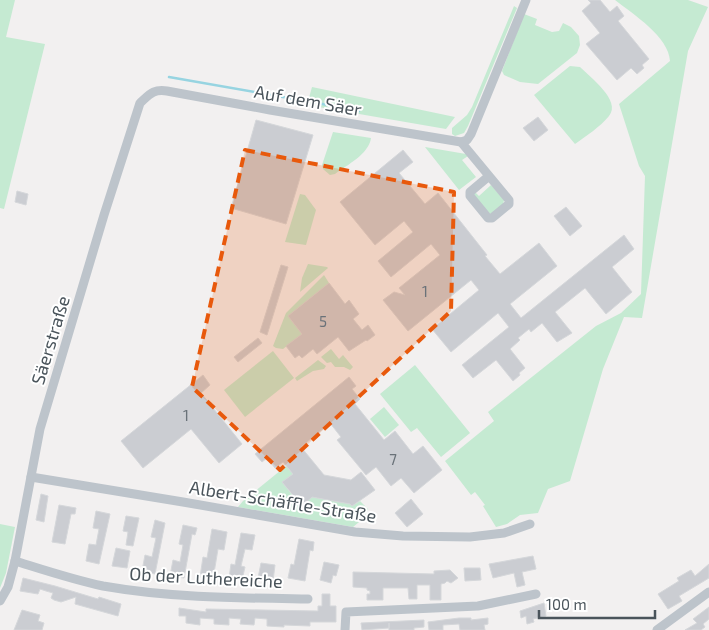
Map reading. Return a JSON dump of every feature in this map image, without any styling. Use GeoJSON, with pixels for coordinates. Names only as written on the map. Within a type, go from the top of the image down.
{"type":"FeatureCollection","features":[{"type":"Feature","properties":{"kind":"street"},"geometry":{"type":"LineString","coordinates":[[489,176],[470,192],[470,196],[488,218],[492,218],[509,204],[509,200],[461,142],[467,140],[471,134],[526,0]]}},
{"type":"Feature","properties":{"kind":"street","name":"Auf dem Säer"},"geometry":{"type":"LineString","coordinates":[[150,94],[158,90],[167,91],[461,142]]}},
{"type":"Feature","properties":{"kind":"street","name":"Säerstraße"},"geometry":{"type":"LineString","coordinates":[[0,602],[8,588],[15,561],[40,429],[138,109],[140,103],[150,94]]}},
{"type":"Feature","properties":{"kind":"street","name":"Albert-Schäffle-Straße"},"geometry":{"type":"LineString","coordinates":[[31,477],[362,533],[470,537],[504,533],[530,524]]}},
{"type":"Feature","properties":{"kind":"street","name":"Ob der Luthereiche"},"geometry":{"type":"LineString","coordinates":[[15,561],[103,586],[161,594],[219,598],[308,599]]}},
{"type":"Feature","properties":{"kind":"street"},"geometry":{"type":"LineString","coordinates":[[657,630],[709,592]]}},
{"type":"Feature","properties":{"kind":"street"},"geometry":{"type":"LineString","coordinates":[[345,630],[346,612],[478,606],[536,594]]}},
{"type":"Feature","properties":{"kind":"highlighted area"},"geometry":{"type":"Polygon","coordinates":[[[245,150],[454,192],[451,311],[280,470],[192,387],[245,150]]]}},
{"type":"Feature","properties":{"kind":"green space"},"geometry":{"type":"Polygon","coordinates":[[[0,0],[15,0],[6,37],[45,44],[4,209],[0,208],[0,0]]]}},
{"type":"Feature","properties":{"kind":"green space"},"geometry":{"type":"Polygon","coordinates":[[[615,0],[688,0],[708,7],[688,51],[642,318],[624,317],[603,369],[570,481],[548,489],[538,513],[520,515],[507,524],[496,527],[483,506],[485,505],[475,492],[471,495],[445,461],[494,421],[488,412],[596,326],[621,313],[641,294],[645,176],[639,166],[619,104],[670,61],[664,43],[657,35],[615,0]]]}},
{"type":"Feature","properties":{"kind":"green space"},"geometry":{"type":"Polygon","coordinates":[[[514,6],[517,8],[468,126],[464,133],[455,136],[452,134],[452,128],[467,115],[472,107],[514,6]]]}},
{"type":"Feature","properties":{"kind":"green space"},"geometry":{"type":"Polygon","coordinates":[[[524,14],[537,19],[535,25],[552,32],[559,31],[563,23],[571,27],[579,36],[580,45],[577,53],[538,84],[520,82],[504,75],[502,71],[524,14]]]}},
{"type":"Feature","properties":{"kind":"green space"},"geometry":{"type":"Polygon","coordinates":[[[570,66],[580,67],[597,83],[608,97],[612,110],[601,124],[575,144],[534,95],[570,66]]]}},
{"type":"Feature","properties":{"kind":"green space"},"geometry":{"type":"Polygon","coordinates":[[[312,87],[455,117],[446,129],[307,105],[312,87]]]}},
{"type":"Feature","properties":{"kind":"green space"},"geometry":{"type":"Polygon","coordinates":[[[333,132],[371,138],[362,154],[335,174],[330,175],[323,169],[322,165],[333,132]]]}},
{"type":"Feature","properties":{"kind":"green space"},"geometry":{"type":"Polygon","coordinates":[[[425,147],[466,154],[468,156],[462,160],[476,177],[459,190],[425,147]]]}},
{"type":"Feature","properties":{"kind":"green space"},"geometry":{"type":"Polygon","coordinates":[[[491,185],[504,200],[503,205],[492,214],[487,213],[473,196],[474,191],[479,196],[491,185]]]}},
{"type":"Feature","properties":{"kind":"green space"},"geometry":{"type":"Polygon","coordinates":[[[300,194],[305,195],[316,210],[306,245],[285,242],[300,194]]]}},
{"type":"Feature","properties":{"kind":"green space"},"geometry":{"type":"Polygon","coordinates":[[[308,264],[328,268],[300,292],[302,278],[308,264]]]}},
{"type":"Feature","properties":{"kind":"green space"},"geometry":{"type":"Polygon","coordinates":[[[324,275],[329,283],[288,316],[310,344],[298,337],[283,349],[273,346],[286,313],[324,275]]]}},
{"type":"Feature","properties":{"kind":"green space"},"geometry":{"type":"Polygon","coordinates":[[[331,349],[339,359],[343,355],[353,367],[350,370],[344,367],[335,367],[331,362],[327,363],[321,357],[331,349]]]}},
{"type":"Feature","properties":{"kind":"green space"},"geometry":{"type":"Polygon","coordinates":[[[273,351],[294,378],[245,417],[224,390],[273,351]]]}},
{"type":"Feature","properties":{"kind":"green space"},"geometry":{"type":"Polygon","coordinates":[[[318,360],[326,366],[324,369],[313,371],[297,381],[295,378],[318,360]]]}},
{"type":"Feature","properties":{"kind":"green space"},"geometry":{"type":"Polygon","coordinates":[[[415,365],[470,433],[441,457],[417,428],[411,432],[380,394],[415,365]]]}},
{"type":"Feature","properties":{"kind":"green space"},"geometry":{"type":"Polygon","coordinates":[[[384,407],[399,425],[385,437],[370,419],[384,407]]]}},
{"type":"Feature","properties":{"kind":"green space"},"geometry":{"type":"Polygon","coordinates":[[[286,466],[293,474],[282,482],[301,506],[312,497],[350,504],[352,506],[360,501],[368,509],[364,518],[353,527],[238,507],[286,466]]]}},
{"type":"Feature","properties":{"kind":"green space"},"geometry":{"type":"Polygon","coordinates":[[[0,524],[15,527],[6,573],[0,588],[0,524]]]}},
{"type":"Feature","properties":{"kind":"building"},"geometry":{"type":"Polygon","coordinates":[[[588,0],[600,0],[610,12],[617,6],[624,16],[618,21],[649,59],[642,65],[644,68],[637,74],[631,68],[617,80],[586,44],[600,33],[582,11],[591,3],[588,0]]]}},
{"type":"Feature","properties":{"kind":"building"},"geometry":{"type":"Polygon","coordinates":[[[538,117],[548,130],[534,141],[523,128],[538,117]]]}},
{"type":"Feature","properties":{"kind":"building"},"geometry":{"type":"Polygon","coordinates":[[[256,120],[313,135],[286,224],[231,208],[256,120]]]}},
{"type":"Feature","properties":{"kind":"building"},"geometry":{"type":"Polygon","coordinates":[[[403,150],[413,162],[399,173],[425,204],[438,193],[500,274],[539,243],[557,266],[510,304],[521,318],[624,235],[634,249],[612,267],[632,292],[606,314],[585,288],[555,312],[572,333],[557,342],[542,323],[531,332],[529,329],[518,338],[520,340],[510,349],[525,368],[513,381],[496,360],[473,378],[462,365],[509,327],[498,313],[451,352],[432,329],[479,290],[471,280],[408,331],[383,300],[394,292],[405,295],[399,288],[440,255],[431,244],[391,277],[378,261],[413,232],[404,221],[375,245],[340,202],[403,150]]]}},
{"type":"Feature","properties":{"kind":"building"},"geometry":{"type":"Polygon","coordinates":[[[17,191],[28,194],[26,205],[15,202],[17,191]]]}},
{"type":"Feature","properties":{"kind":"building"},"geometry":{"type":"Polygon","coordinates":[[[566,207],[582,226],[570,236],[554,216],[566,207]]]}},
{"type":"Feature","properties":{"kind":"building"},"geometry":{"type":"Polygon","coordinates":[[[281,265],[288,267],[267,335],[260,332],[281,265]]]}},
{"type":"Feature","properties":{"kind":"building"},"geometry":{"type":"Polygon","coordinates":[[[329,283],[345,304],[349,300],[359,314],[353,319],[362,330],[368,325],[375,335],[349,351],[338,337],[317,354],[313,349],[302,358],[299,355],[295,358],[286,346],[302,334],[288,316],[329,283]]]}},
{"type":"Feature","properties":{"kind":"building"},"geometry":{"type":"Polygon","coordinates":[[[258,338],[262,343],[238,362],[234,357],[258,338]]]}},
{"type":"Feature","properties":{"kind":"building"},"geometry":{"type":"Polygon","coordinates":[[[203,375],[210,385],[201,393],[242,444],[219,463],[191,429],[143,468],[121,441],[203,375]]]}},
{"type":"Feature","properties":{"kind":"building"},"geometry":{"type":"Polygon","coordinates":[[[349,377],[356,386],[352,389],[360,399],[355,404],[384,440],[395,431],[413,454],[423,446],[442,470],[414,493],[401,478],[391,486],[376,467],[366,475],[337,440],[341,437],[330,423],[301,447],[324,475],[351,480],[361,472],[375,490],[352,506],[350,504],[312,497],[302,506],[282,482],[293,474],[283,462],[275,468],[267,458],[262,462],[255,454],[349,377]]]}},
{"type":"Feature","properties":{"kind":"building"},"geometry":{"type":"Polygon","coordinates":[[[41,494],[48,496],[44,522],[36,520],[41,494]]]}},
{"type":"Feature","properties":{"kind":"building"},"geometry":{"type":"Polygon","coordinates":[[[411,499],[423,514],[407,527],[395,513],[411,499]]]}},
{"type":"Feature","properties":{"kind":"building"},"geometry":{"type":"Polygon","coordinates":[[[59,505],[76,508],[75,514],[71,514],[65,544],[52,542],[59,505]]]}},
{"type":"Feature","properties":{"kind":"building"},"geometry":{"type":"Polygon","coordinates":[[[96,511],[110,514],[99,564],[86,561],[89,544],[96,545],[99,529],[93,528],[96,511]]]}},
{"type":"Feature","properties":{"kind":"building"},"geometry":{"type":"Polygon","coordinates":[[[126,516],[139,518],[133,546],[126,545],[128,532],[123,531],[126,516]]]}},
{"type":"Feature","properties":{"kind":"building"},"geometry":{"type":"Polygon","coordinates":[[[155,520],[165,523],[155,574],[142,571],[145,555],[152,557],[156,538],[151,537],[155,520]]]}},
{"type":"Feature","properties":{"kind":"building"},"geometry":{"type":"Polygon","coordinates":[[[183,525],[197,528],[195,535],[192,534],[184,578],[170,576],[173,560],[180,562],[183,545],[179,544],[183,525]]]}},
{"type":"Feature","properties":{"kind":"building"},"geometry":{"type":"Polygon","coordinates":[[[212,529],[227,532],[224,550],[218,549],[213,579],[200,577],[203,557],[207,558],[212,529]]]}},
{"type":"Feature","properties":{"kind":"building"},"geometry":{"type":"Polygon","coordinates":[[[241,533],[255,535],[252,550],[245,549],[241,566],[245,567],[242,580],[229,578],[231,564],[235,565],[241,533]]]}},
{"type":"Feature","properties":{"kind":"building"},"geometry":{"type":"Polygon","coordinates":[[[299,539],[314,542],[313,551],[310,550],[305,581],[288,578],[291,564],[294,565],[299,539]]]}},
{"type":"Feature","properties":{"kind":"building"},"geometry":{"type":"Polygon","coordinates":[[[116,548],[130,551],[127,568],[112,566],[116,548]]]}},
{"type":"Feature","properties":{"kind":"building"},"geometry":{"type":"Polygon","coordinates":[[[533,556],[536,569],[522,572],[525,585],[517,587],[514,573],[493,578],[489,564],[533,556]]]}},
{"type":"Feature","properties":{"kind":"building"},"geometry":{"type":"Polygon","coordinates":[[[324,562],[339,565],[336,576],[333,575],[331,583],[320,580],[324,562]]]}},
{"type":"Feature","properties":{"kind":"building"},"geometry":{"type":"Polygon","coordinates":[[[261,563],[275,565],[273,581],[258,578],[261,563]]]}},
{"type":"Feature","properties":{"kind":"building"},"geometry":{"type":"Polygon","coordinates":[[[709,564],[709,578],[679,596],[682,601],[668,609],[658,594],[679,581],[677,578],[691,570],[695,576],[709,564]]]}},
{"type":"Feature","properties":{"kind":"building"},"geometry":{"type":"Polygon","coordinates":[[[464,568],[480,568],[481,580],[465,581],[464,568]]]}},
{"type":"Feature","properties":{"kind":"building"},"geometry":{"type":"Polygon","coordinates":[[[450,570],[458,578],[451,583],[447,581],[441,584],[441,600],[430,600],[430,585],[417,585],[417,599],[409,599],[408,588],[383,588],[383,600],[367,600],[367,594],[370,594],[370,591],[367,588],[353,587],[353,572],[434,574],[434,571],[450,570]]]}},
{"type":"Feature","properties":{"kind":"building"},"geometry":{"type":"Polygon","coordinates":[[[23,578],[121,604],[118,616],[75,604],[76,597],[61,602],[51,598],[53,593],[40,589],[38,594],[20,591],[23,578]]]}},
{"type":"Feature","properties":{"kind":"building"},"geometry":{"type":"Polygon","coordinates":[[[322,594],[330,594],[330,606],[336,606],[336,622],[310,622],[310,626],[284,625],[284,627],[267,626],[267,619],[255,618],[254,625],[240,624],[241,619],[229,618],[229,625],[214,624],[214,619],[200,618],[200,625],[186,623],[186,616],[179,616],[179,608],[206,612],[206,609],[318,611],[318,606],[322,606],[322,594]]]}},
{"type":"Feature","properties":{"kind":"building"},"geometry":{"type":"Polygon","coordinates":[[[544,603],[546,616],[533,619],[534,622],[527,624],[526,616],[521,618],[520,611],[544,603]]]}},
{"type":"Feature","properties":{"kind":"building"},"geometry":{"type":"Polygon","coordinates":[[[709,607],[709,619],[703,624],[705,627],[701,630],[685,630],[697,623],[693,619],[709,607]]]}},
{"type":"Feature","properties":{"kind":"building"},"geometry":{"type":"Polygon","coordinates":[[[22,610],[40,615],[38,621],[44,623],[42,630],[14,630],[22,610]]]}},
{"type":"Feature","properties":{"kind":"building"},"geometry":{"type":"Polygon","coordinates":[[[471,618],[471,620],[488,618],[488,624],[484,625],[485,630],[460,630],[459,624],[443,625],[443,630],[429,630],[428,622],[471,618]]]}},
{"type":"Feature","properties":{"kind":"building"},"geometry":{"type":"Polygon","coordinates":[[[424,620],[424,627],[414,628],[414,630],[389,630],[389,628],[362,630],[361,623],[424,620]]]}},
{"type":"Feature","properties":{"kind":"waterway"},"geometry":{"type":"LineString","coordinates":[[169,77],[300,100]]}},
{"type":"Feature","properties":{"kind":"waterway"},"geometry":{"type":"LineString","coordinates":[[312,102],[359,111]]}}]}
